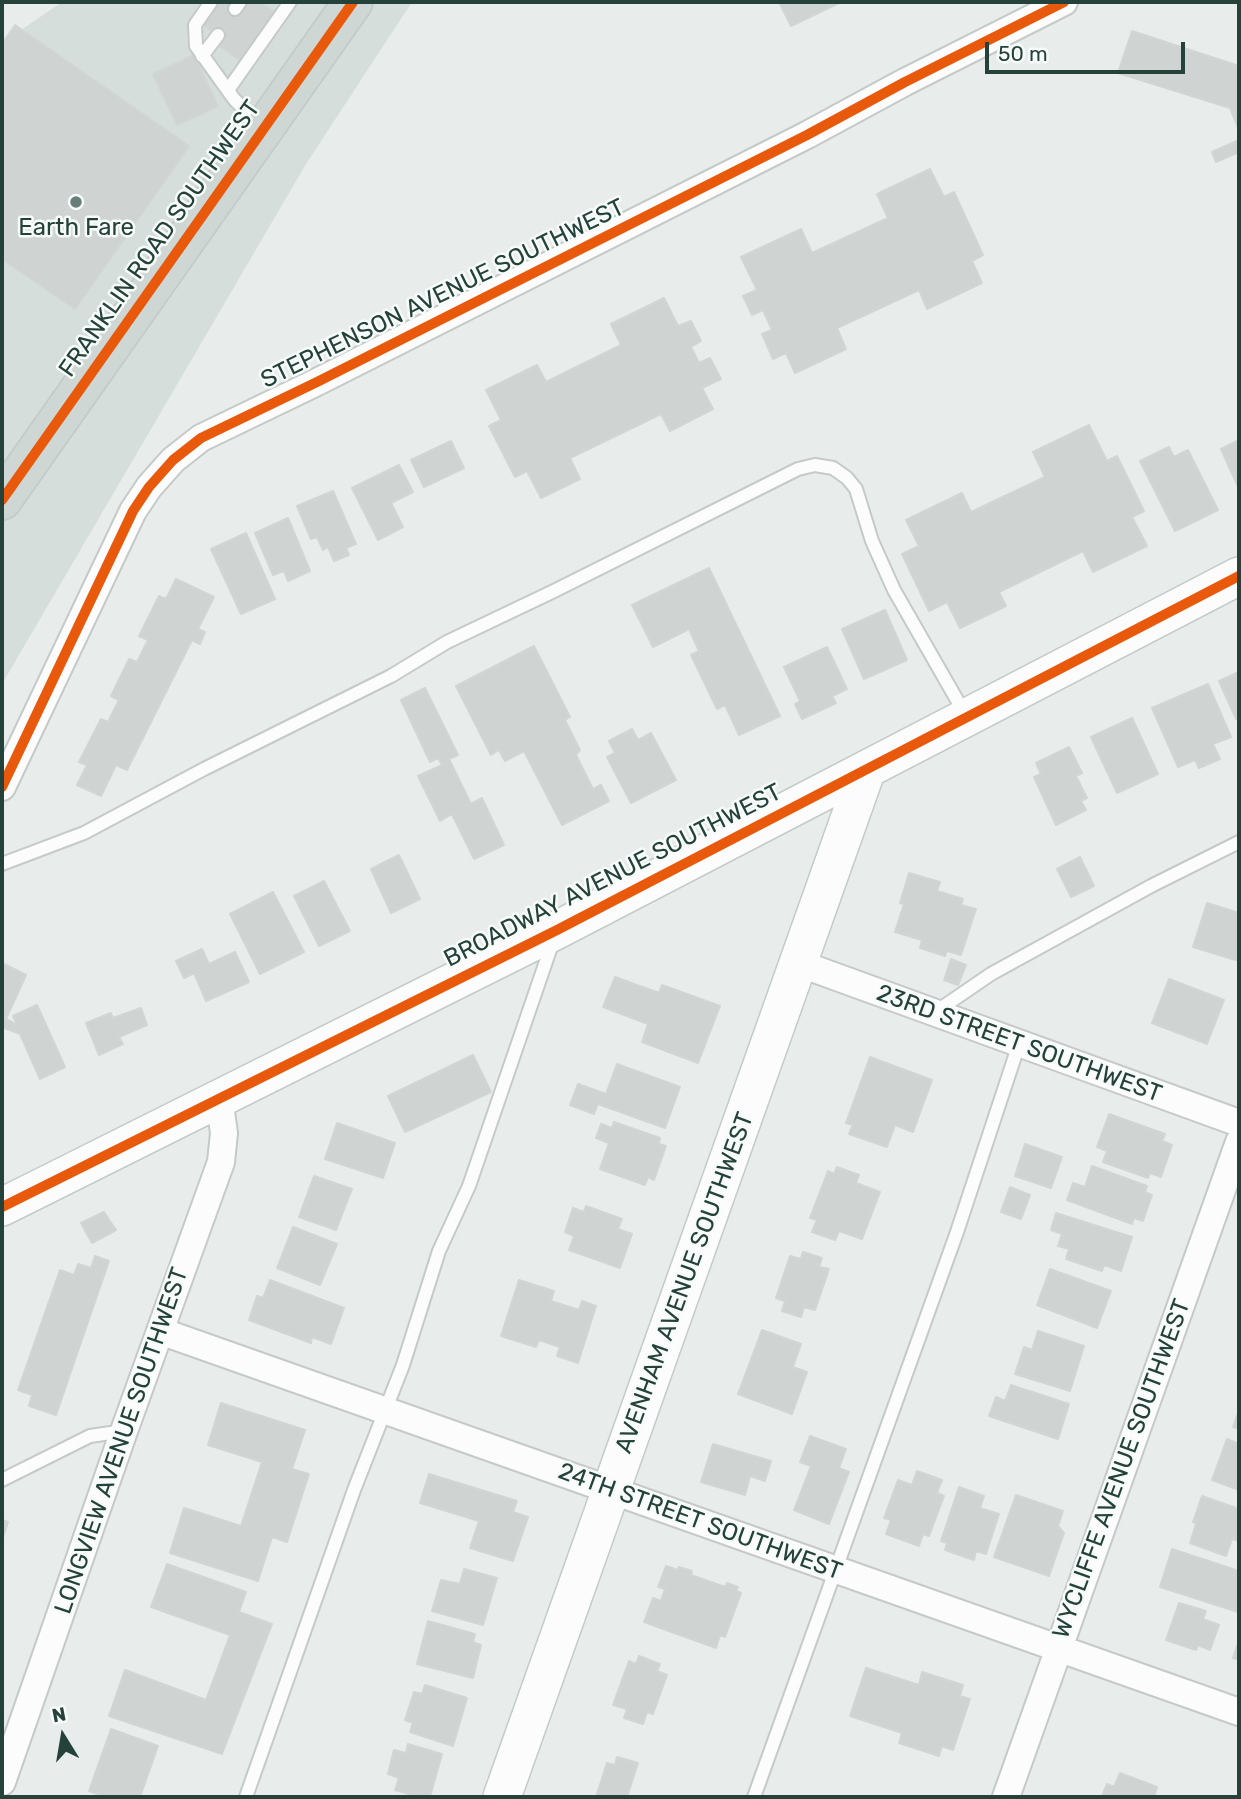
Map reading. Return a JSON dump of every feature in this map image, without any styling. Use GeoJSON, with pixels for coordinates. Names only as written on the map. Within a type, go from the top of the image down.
{"type":"FeatureCollection","features":[{"type":"Feature","properties":{"kind":"main road","name":"FRANKLIN ROAD SOUTHWEST"},"geometry":{"type":"LineString","coordinates":[[2,500],[264,129],[345,7]]}},
{"type":"Feature","properties":{"kind":"street","name":"STEPHENSON AVENUE SOUTHWEST"},"geometry":{"type":"LineString","coordinates":[[2,787],[133,511],[149,487],[173,460],[201,438],[807,135],[1064,2]]}},
{"type":"Feature","properties":{"kind":"street","name":"BROADWAY AVENUE SOUTHWEST"},"geometry":{"type":"LineString","coordinates":[[2,1207],[557,930],[1239,576]]}},
{"type":"Feature","properties":{"kind":"street","name":"AVENHAM AVENUE SOUTHWEST"},"geometry":{"type":"LineString","coordinates":[[502,1797],[867,769]]}},
{"type":"Feature","properties":{"kind":"street","name":"23RD STREET SOUTHWEST"},"geometry":{"type":"LineString","coordinates":[[798,963],[1239,1123]]}},
{"type":"Feature","properties":{"kind":"street","name":"LONGVIEW AVENUE SOUTHWEST"},"geometry":{"type":"LineString","coordinates":[[2,1782],[221,1162],[224,1133],[219,1098]]}},
{"type":"Feature","properties":{"kind":"street","name":"WYCLIFFE AVENUE SOUTHWEST"},"geometry":{"type":"LineString","coordinates":[[1006,1797],[1239,1142]]}},
{"type":"Feature","properties":{"kind":"street","name":"24TH STREET SOUTHWEST"},"geometry":{"type":"LineString","coordinates":[[160,1331],[1239,1712]]}},
{"type":"Feature","properties":{"kind":"lane"},"geometry":{"type":"LineString","coordinates":[[211,2],[195,25],[196,46],[228,90],[264,129]]}},
{"type":"Feature","properties":{"kind":"lane"},"geometry":{"type":"LineString","coordinates":[[228,90],[290,2]]}},
{"type":"Feature","properties":{"kind":"lane"},"geometry":{"type":"LineString","coordinates":[[202,55],[218,34]]}},
{"type":"Feature","properties":{"kind":"lane"},"geometry":{"type":"LineString","coordinates":[[2,864],[84,833],[204,769],[391,676],[447,642],[798,469],[815,466],[832,468],[847,478],[856,489],[872,541],[894,590],[967,718]]}},
{"type":"Feature","properties":{"kind":"lane"},"geometry":{"type":"LineString","coordinates":[[933,1013],[991,974],[1151,886],[1239,842]]}},
{"type":"Feature","properties":{"kind":"lane"},"geometry":{"type":"LineString","coordinates":[[246,1797],[340,1529],[403,1365],[439,1251],[468,1186],[557,930]]}},
{"type":"Feature","properties":{"kind":"lane"},"geometry":{"type":"LineString","coordinates":[[754,1797],[957,1232],[1019,1044]]}},
{"type":"Feature","properties":{"kind":"lane"},"geometry":{"type":"LineString","coordinates":[[2,1480],[90,1436],[124,1431]]}},
{"type":"Feature","properties":{"kind":"shaded area"},"geometry":{"type":"Polygon","coordinates":[[[62,2],[412,2],[306,164],[2,684],[2,43],[62,2]]]}},
{"type":"Feature","properties":{"kind":"building"},"geometry":{"type":"Polygon","coordinates":[[[215,2],[224,2],[241,14],[250,2],[260,2],[277,14],[243,62],[219,46],[224,39],[200,23],[215,2]]]}},
{"type":"Feature","properties":{"kind":"building"},"geometry":{"type":"Polygon","coordinates":[[[779,2],[838,2],[839,3],[791,26],[779,2]]]}},
{"type":"Feature","properties":{"kind":"building","name":"Earth Fare"},"geometry":{"type":"Polygon","coordinates":[[[15,25],[189,146],[75,309],[2,259],[2,44],[15,25]]]}},
{"type":"Feature","properties":{"kind":"building"},"geometry":{"type":"Polygon","coordinates":[[[1132,31],[1239,66],[1239,130],[1230,108],[1118,73],[1132,31]]]}},
{"type":"Feature","properties":{"kind":"building"},"geometry":{"type":"Polygon","coordinates":[[[194,55],[218,106],[177,125],[153,74],[194,55]]]}},
{"type":"Feature","properties":{"kind":"building"},"geometry":{"type":"Polygon","coordinates":[[[1239,140],[1239,152],[1216,162],[1212,152],[1239,140]]]}},
{"type":"Feature","properties":{"kind":"building"},"geometry":{"type":"Polygon","coordinates":[[[930,169],[944,197],[954,192],[983,255],[972,261],[982,283],[927,309],[919,290],[837,328],[846,349],[795,373],[786,353],[773,359],[762,334],[772,330],[763,310],[752,315],[743,296],[757,290],[741,257],[801,229],[812,253],[888,218],[877,194],[930,169]]]}},
{"type":"Feature","properties":{"kind":"building"},"geometry":{"type":"Polygon","coordinates":[[[664,298],[678,326],[691,321],[701,341],[691,347],[699,363],[710,358],[721,379],[702,388],[713,409],[670,431],[661,414],[570,458],[580,479],[541,498],[527,471],[515,477],[489,426],[501,420],[486,390],[537,365],[546,382],[621,345],[611,324],[664,298]]]}},
{"type":"Feature","properties":{"kind":"building"},"geometry":{"type":"Polygon","coordinates":[[[1089,425],[1107,461],[1117,456],[1144,511],[1132,517],[1147,546],[1093,572],[1083,551],[999,592],[1006,606],[960,628],[947,602],[929,611],[902,554],[919,546],[906,520],[962,493],[971,512],[1045,477],[1033,452],[1089,425]]]}},
{"type":"Feature","properties":{"kind":"building"},"geometry":{"type":"Polygon","coordinates":[[[1239,440],[1239,489],[1221,449],[1239,440]]]}},
{"type":"Feature","properties":{"kind":"building"},"geometry":{"type":"Polygon","coordinates":[[[451,441],[464,468],[424,487],[411,460],[451,441]]]}},
{"type":"Feature","properties":{"kind":"building"},"geometry":{"type":"Polygon","coordinates":[[[1169,447],[1174,457],[1188,450],[1218,510],[1175,531],[1140,461],[1169,447]]]}},
{"type":"Feature","properties":{"kind":"building"},"geometry":{"type":"Polygon","coordinates":[[[399,465],[413,492],[391,503],[403,527],[378,540],[352,488],[399,465]]]}},
{"type":"Feature","properties":{"kind":"building"},"geometry":{"type":"Polygon","coordinates":[[[333,491],[356,544],[346,548],[349,555],[334,561],[328,547],[323,550],[317,537],[311,539],[297,506],[333,491]]]}},
{"type":"Feature","properties":{"kind":"building"},"geometry":{"type":"Polygon","coordinates":[[[288,518],[310,571],[288,581],[284,571],[273,575],[255,533],[288,518]]]}},
{"type":"Feature","properties":{"kind":"building"},"geometry":{"type":"Polygon","coordinates":[[[246,533],[275,599],[241,614],[211,549],[246,533]]]}},
{"type":"Feature","properties":{"kind":"building"},"geometry":{"type":"Polygon","coordinates":[[[709,568],[780,716],[739,735],[725,705],[717,709],[691,655],[699,651],[689,629],[653,647],[632,605],[709,568]]]}},
{"type":"Feature","properties":{"kind":"building"},"geometry":{"type":"Polygon","coordinates":[[[176,579],[214,597],[198,629],[205,632],[200,644],[192,640],[127,770],[116,765],[101,796],[77,785],[87,765],[79,762],[101,719],[108,722],[119,700],[111,696],[129,659],[137,662],[148,640],[139,636],[159,596],[166,599],[176,579]]]}},
{"type":"Feature","properties":{"kind":"building"},"geometry":{"type":"Polygon","coordinates":[[[885,610],[907,660],[864,679],[842,629],[885,610]]]}},
{"type":"Feature","properties":{"kind":"building"},"geometry":{"type":"Polygon","coordinates":[[[534,646],[570,717],[565,720],[580,750],[576,755],[593,789],[601,785],[609,801],[562,825],[524,751],[505,761],[499,750],[491,755],[456,686],[534,646]]]}},
{"type":"Feature","properties":{"kind":"building"},"geometry":{"type":"Polygon","coordinates":[[[827,647],[847,689],[832,696],[836,703],[802,719],[795,704],[800,701],[784,667],[827,647]]]}},
{"type":"Feature","properties":{"kind":"building"},"geometry":{"type":"Polygon","coordinates":[[[1239,672],[1239,717],[1236,719],[1219,681],[1239,672]]]}},
{"type":"Feature","properties":{"kind":"building"},"geometry":{"type":"Polygon","coordinates":[[[1208,684],[1231,737],[1213,744],[1220,759],[1199,768],[1195,760],[1178,767],[1152,708],[1208,684]]]}},
{"type":"Feature","properties":{"kind":"building"},"geometry":{"type":"Polygon","coordinates":[[[425,688],[458,755],[449,759],[471,804],[482,798],[504,845],[474,859],[452,814],[440,821],[418,776],[442,765],[438,758],[430,762],[401,700],[425,688]]]}},
{"type":"Feature","properties":{"kind":"building"},"geometry":{"type":"Polygon","coordinates":[[[1132,718],[1158,774],[1117,793],[1091,737],[1132,718]]]}},
{"type":"Feature","properties":{"kind":"building"},"geometry":{"type":"Polygon","coordinates":[[[632,729],[638,740],[651,733],[676,780],[631,803],[607,757],[615,753],[609,741],[632,729]]]}},
{"type":"Feature","properties":{"kind":"building"},"geometry":{"type":"Polygon","coordinates":[[[1069,747],[1082,773],[1076,776],[1087,798],[1081,801],[1086,810],[1056,825],[1034,777],[1041,774],[1036,763],[1069,747]]]}},
{"type":"Feature","properties":{"kind":"building"},"geometry":{"type":"Polygon","coordinates":[[[399,855],[420,899],[391,913],[371,869],[399,855]]]}},
{"type":"Feature","properties":{"kind":"building"},"geometry":{"type":"Polygon","coordinates":[[[1080,857],[1094,886],[1071,897],[1057,869],[1080,857]]]}},
{"type":"Feature","properties":{"kind":"building"},"geometry":{"type":"Polygon","coordinates":[[[909,873],[940,882],[937,891],[963,899],[961,905],[976,909],[961,955],[947,951],[945,956],[920,948],[922,940],[895,932],[904,904],[900,903],[909,873]]]}},
{"type":"Feature","properties":{"kind":"building"},"geometry":{"type":"Polygon","coordinates":[[[324,881],[350,931],[319,946],[294,896],[324,881]]]}},
{"type":"Feature","properties":{"kind":"building"},"geometry":{"type":"Polygon","coordinates":[[[273,892],[304,952],[260,974],[230,914],[273,892]]]}},
{"type":"Feature","properties":{"kind":"building"},"geometry":{"type":"Polygon","coordinates":[[[1207,903],[1239,913],[1239,961],[1193,947],[1207,903]]]}},
{"type":"Feature","properties":{"kind":"building"},"geometry":{"type":"Polygon","coordinates":[[[202,949],[209,964],[235,952],[249,982],[206,1001],[194,973],[184,978],[176,961],[202,949]]]}},
{"type":"Feature","properties":{"kind":"building"},"geometry":{"type":"Polygon","coordinates":[[[951,959],[966,965],[958,985],[944,980],[951,959]]]}},
{"type":"Feature","properties":{"kind":"building"},"geometry":{"type":"Polygon","coordinates":[[[2,963],[26,975],[6,1019],[17,1025],[13,1016],[37,1005],[65,1067],[40,1079],[20,1034],[2,1027],[2,963]]]}},
{"type":"Feature","properties":{"kind":"building"},"geometry":{"type":"Polygon","coordinates":[[[615,977],[659,993],[662,985],[720,1006],[698,1063],[642,1042],[648,1024],[603,1007],[615,977]]]}},
{"type":"Feature","properties":{"kind":"building"},"geometry":{"type":"Polygon","coordinates":[[[1169,979],[1224,1000],[1207,1044],[1152,1023],[1169,979]]]}},
{"type":"Feature","properties":{"kind":"building"},"geometry":{"type":"Polygon","coordinates":[[[141,1008],[147,1025],[119,1037],[123,1044],[99,1055],[86,1023],[111,1013],[113,1018],[141,1008]]]}},
{"type":"Feature","properties":{"kind":"building"},"geometry":{"type":"Polygon","coordinates":[[[473,1055],[491,1092],[405,1132],[388,1096],[473,1055]]]}},
{"type":"Feature","properties":{"kind":"building"},"geometry":{"type":"Polygon","coordinates":[[[870,1057],[932,1080],[913,1132],[895,1125],[887,1147],[849,1134],[853,1125],[846,1123],[870,1057]]]}},
{"type":"Feature","properties":{"kind":"building"},"geometry":{"type":"Polygon","coordinates":[[[617,1064],[680,1087],[665,1128],[598,1104],[594,1114],[570,1105],[578,1084],[606,1094],[617,1064]]]}},
{"type":"Feature","properties":{"kind":"building"},"geometry":{"type":"Polygon","coordinates":[[[1109,1114],[1165,1134],[1162,1141],[1172,1145],[1161,1177],[1150,1173],[1148,1178],[1103,1162],[1107,1151],[1097,1147],[1109,1114]]]}},
{"type":"Feature","properties":{"kind":"building"},"geometry":{"type":"Polygon","coordinates":[[[614,1122],[660,1138],[659,1144],[666,1146],[654,1180],[648,1177],[645,1185],[600,1169],[609,1143],[596,1138],[601,1124],[612,1128],[614,1122]]]}},
{"type":"Feature","properties":{"kind":"building"},"geometry":{"type":"Polygon","coordinates":[[[337,1123],[395,1143],[383,1178],[325,1159],[337,1123]]]}},
{"type":"Feature","properties":{"kind":"building"},"geometry":{"type":"Polygon","coordinates":[[[1025,1144],[1062,1157],[1051,1188],[1015,1176],[1025,1144]]]}},
{"type":"Feature","properties":{"kind":"building"},"geometry":{"type":"Polygon","coordinates":[[[1092,1166],[1147,1186],[1145,1192],[1152,1195],[1143,1221],[1134,1218],[1132,1224],[1067,1200],[1073,1183],[1085,1187],[1092,1166]]]}},
{"type":"Feature","properties":{"kind":"building"},"geometry":{"type":"Polygon","coordinates":[[[837,1167],[859,1175],[856,1183],[880,1192],[862,1239],[839,1231],[835,1240],[812,1232],[817,1220],[810,1218],[828,1171],[834,1174],[837,1167]]]}},
{"type":"Feature","properties":{"kind":"building"},"geometry":{"type":"Polygon","coordinates":[[[314,1176],[352,1189],[336,1230],[299,1217],[314,1176]]]}},
{"type":"Feature","properties":{"kind":"building"},"geometry":{"type":"Polygon","coordinates":[[[1010,1187],[1030,1195],[1021,1219],[1001,1212],[1010,1187]]]}},
{"type":"Feature","properties":{"kind":"building"},"geometry":{"type":"Polygon","coordinates":[[[586,1206],[622,1219],[618,1229],[632,1234],[620,1268],[569,1250],[574,1236],[565,1232],[573,1208],[584,1212],[586,1206]]]}},
{"type":"Feature","properties":{"kind":"building"},"geometry":{"type":"Polygon","coordinates":[[[104,1212],[116,1230],[92,1243],[81,1223],[104,1212]]]}},
{"type":"Feature","properties":{"kind":"building"},"geometry":{"type":"Polygon","coordinates":[[[1056,1213],[1132,1237],[1121,1271],[1104,1265],[1102,1271],[1066,1259],[1069,1249],[1058,1246],[1062,1234],[1051,1230],[1056,1213]]]}},
{"type":"Feature","properties":{"kind":"building"},"geometry":{"type":"Polygon","coordinates":[[[293,1227],[337,1244],[320,1285],[277,1268],[293,1227]]]}},
{"type":"Feature","properties":{"kind":"building"},"geometry":{"type":"Polygon","coordinates":[[[803,1252],[822,1258],[819,1267],[829,1269],[815,1310],[804,1307],[801,1317],[782,1311],[785,1301],[776,1298],[790,1256],[801,1259],[803,1252]]]}},
{"type":"Feature","properties":{"kind":"building"},"geometry":{"type":"Polygon","coordinates":[[[95,1256],[109,1261],[56,1415],[29,1406],[32,1395],[18,1390],[60,1270],[74,1275],[78,1264],[91,1268],[95,1256]]]}},
{"type":"Feature","properties":{"kind":"building"},"geometry":{"type":"Polygon","coordinates":[[[1050,1269],[1111,1291],[1097,1328],[1037,1305],[1050,1269]]]}},
{"type":"Feature","properties":{"kind":"building"},"geometry":{"type":"Polygon","coordinates":[[[270,1280],[344,1308],[331,1344],[312,1337],[311,1343],[249,1320],[257,1296],[263,1298],[270,1280]]]}},
{"type":"Feature","properties":{"kind":"building"},"geometry":{"type":"Polygon","coordinates":[[[519,1280],[554,1291],[551,1301],[579,1310],[582,1301],[596,1306],[578,1363],[557,1356],[560,1347],[539,1340],[536,1347],[501,1336],[519,1280]]]}},
{"type":"Feature","properties":{"kind":"building"},"geometry":{"type":"Polygon","coordinates":[[[762,1330],[801,1344],[793,1367],[807,1372],[792,1414],[738,1394],[762,1330]]]}},
{"type":"Feature","properties":{"kind":"building"},"geometry":{"type":"Polygon","coordinates":[[[1038,1331],[1084,1346],[1070,1391],[1015,1374],[1024,1347],[1032,1350],[1038,1331]]]}},
{"type":"Feature","properties":{"kind":"building"},"geometry":{"type":"Polygon","coordinates":[[[1011,1385],[1069,1404],[1058,1439],[989,1416],[996,1397],[1005,1401],[1011,1385]]]}},
{"type":"Feature","properties":{"kind":"building"},"geometry":{"type":"Polygon","coordinates":[[[221,1403],[305,1430],[292,1469],[309,1474],[287,1542],[272,1537],[258,1581],[170,1553],[184,1508],[241,1526],[262,1462],[208,1445],[221,1403]]]}},
{"type":"Feature","properties":{"kind":"building"},"geometry":{"type":"Polygon","coordinates":[[[1239,1410],[1239,1429],[1233,1427],[1239,1410]]]}},
{"type":"Feature","properties":{"kind":"building"},"geometry":{"type":"Polygon","coordinates":[[[810,1436],[846,1449],[839,1468],[849,1472],[829,1524],[794,1510],[811,1466],[800,1462],[810,1436]]]}},
{"type":"Feature","properties":{"kind":"building"},"geometry":{"type":"Polygon","coordinates":[[[1227,1439],[1239,1444],[1239,1490],[1212,1480],[1227,1439]]]}},
{"type":"Feature","properties":{"kind":"building"},"geometry":{"type":"Polygon","coordinates":[[[713,1444],[771,1461],[765,1481],[750,1476],[745,1495],[701,1482],[713,1444]]]}},
{"type":"Feature","properties":{"kind":"building"},"geometry":{"type":"Polygon","coordinates":[[[917,1471],[942,1480],[937,1493],[944,1496],[929,1536],[923,1534],[919,1546],[886,1534],[891,1520],[884,1518],[898,1480],[912,1485],[917,1471]]]}},
{"type":"Feature","properties":{"kind":"building"},"geometry":{"type":"Polygon","coordinates":[[[429,1474],[517,1501],[513,1512],[528,1517],[513,1561],[470,1548],[479,1521],[420,1503],[429,1474]]]}},
{"type":"Feature","properties":{"kind":"building"},"geometry":{"type":"Polygon","coordinates":[[[959,1487],[984,1496],[980,1508],[999,1514],[986,1554],[976,1551],[974,1560],[945,1550],[947,1543],[941,1541],[959,1487]]]}},
{"type":"Feature","properties":{"kind":"building"},"geometry":{"type":"Polygon","coordinates":[[[1016,1495],[1063,1511],[1058,1526],[1064,1533],[1049,1576],[994,1557],[1016,1495]]]}},
{"type":"Feature","properties":{"kind":"building"},"geometry":{"type":"Polygon","coordinates":[[[1202,1496],[1239,1509],[1239,1541],[1232,1539],[1226,1556],[1190,1543],[1196,1524],[1193,1522],[1202,1496]]]}},
{"type":"Feature","properties":{"kind":"building"},"geometry":{"type":"Polygon","coordinates":[[[2,1520],[8,1522],[2,1540],[2,1520]]]}},
{"type":"Feature","properties":{"kind":"building"},"geometry":{"type":"Polygon","coordinates":[[[1172,1549],[1239,1571],[1238,1612],[1160,1587],[1172,1549]]]}},
{"type":"Feature","properties":{"kind":"building"},"geometry":{"type":"Polygon","coordinates":[[[167,1564],[246,1592],[239,1612],[272,1624],[222,1754],[109,1716],[125,1670],[206,1700],[230,1635],[151,1607],[167,1564]]]}},
{"type":"Feature","properties":{"kind":"building"},"geometry":{"type":"Polygon","coordinates":[[[666,1566],[692,1571],[691,1575],[725,1587],[727,1583],[738,1587],[736,1591],[741,1593],[725,1637],[720,1635],[716,1648],[644,1622],[653,1598],[661,1601],[665,1589],[658,1587],[666,1566]]]}},
{"type":"Feature","properties":{"kind":"building"},"geometry":{"type":"Polygon","coordinates":[[[464,1569],[497,1578],[483,1625],[432,1611],[441,1580],[460,1584],[464,1569]]]}},
{"type":"Feature","properties":{"kind":"building"},"geometry":{"type":"Polygon","coordinates":[[[1179,1603],[1206,1611],[1203,1619],[1219,1625],[1210,1650],[1198,1645],[1196,1650],[1166,1640],[1179,1603]]]}},
{"type":"Feature","properties":{"kind":"building"},"geometry":{"type":"Polygon","coordinates":[[[428,1621],[475,1634],[473,1642],[481,1645],[473,1678],[417,1664],[428,1621]]]}},
{"type":"Feature","properties":{"kind":"building"},"geometry":{"type":"Polygon","coordinates":[[[1239,1640],[1239,1660],[1233,1658],[1239,1640]]]}},
{"type":"Feature","properties":{"kind":"building"},"geometry":{"type":"Polygon","coordinates":[[[639,1656],[660,1664],[657,1671],[667,1675],[653,1714],[647,1712],[643,1724],[624,1718],[627,1709],[613,1705],[629,1661],[636,1664],[639,1656]]]}},
{"type":"Feature","properties":{"kind":"building"},"geometry":{"type":"Polygon","coordinates":[[[866,1668],[919,1685],[922,1672],[963,1685],[960,1696],[970,1699],[953,1750],[942,1746],[939,1756],[899,1743],[902,1733],[850,1716],[866,1668]]]}},
{"type":"Feature","properties":{"kind":"building"},"geometry":{"type":"Polygon","coordinates":[[[425,1685],[467,1698],[453,1746],[410,1732],[413,1723],[405,1720],[414,1692],[422,1694],[425,1685]]]}},
{"type":"Feature","properties":{"kind":"building"},"geometry":{"type":"Polygon","coordinates":[[[111,1729],[158,1746],[140,1797],[106,1797],[89,1791],[111,1729]]]}},
{"type":"Feature","properties":{"kind":"building"},"geometry":{"type":"Polygon","coordinates":[[[408,1744],[442,1754],[430,1797],[419,1797],[395,1790],[399,1778],[388,1774],[394,1750],[406,1753],[408,1744]]]}},
{"type":"Feature","properties":{"kind":"building"},"geometry":{"type":"Polygon","coordinates":[[[617,1757],[638,1763],[627,1797],[596,1797],[607,1763],[615,1765],[617,1757]]]}},
{"type":"Feature","properties":{"kind":"building"},"geometry":{"type":"Polygon","coordinates":[[[1120,1773],[1157,1787],[1154,1797],[1102,1796],[1107,1784],[1114,1787],[1120,1773]]]}},
{"type":"Feature","properties":{"kind":"cycle path"},"geometry":{"type":"LineString","coordinates":[[2,500],[353,2]]}},
{"type":"Feature","properties":{"kind":"cycle path"},"geometry":{"type":"LineString","coordinates":[[2,787],[133,511],[149,487],[173,460],[201,438],[807,135],[1064,2]]}},
{"type":"Feature","properties":{"kind":"cycle path"},"geometry":{"type":"LineString","coordinates":[[2,1207],[557,930],[1239,576]]}},
{"type":"Feature","properties":{"kind":"place","name":"Earth Fare"},"geometry":{"type":"Point","coordinates":[76,202]}}]}
